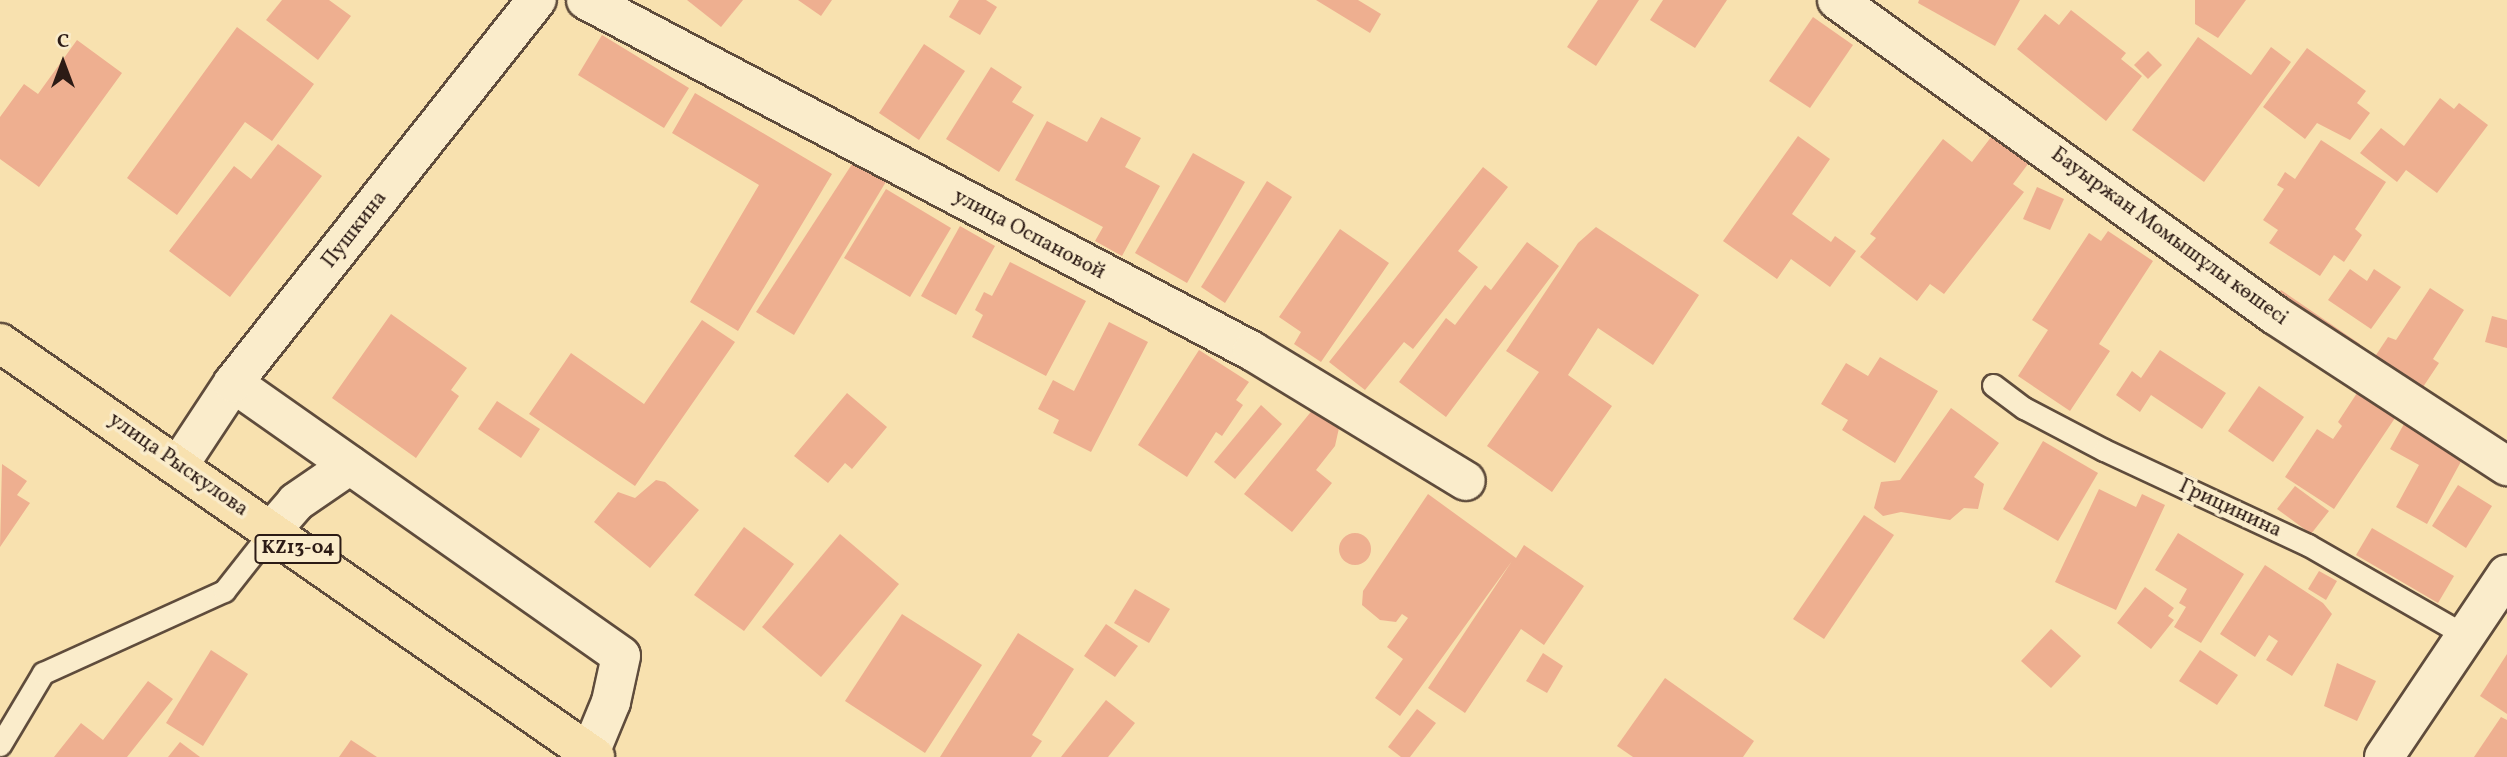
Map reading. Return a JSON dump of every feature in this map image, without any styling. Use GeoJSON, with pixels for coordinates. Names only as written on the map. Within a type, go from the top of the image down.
{"type":"FeatureCollection","features":[{"type":"Feature","properties":{"kind":"main road","name":"улица Рыскулова"},"geometry":{"type":"LineString","coordinates":[[0,343],[179,465],[592,755]]}},
{"type":"Feature","properties":{"kind":"street","name":"Пушкина"},"geometry":{"type":"LineString","coordinates":[[179,465],[233,383],[537,0]]}},
{"type":"Feature","properties":{"kind":"street","name":"улица Оспановой"},"geometry":{"type":"LineString","coordinates":[[586,0],[1252,351],[1466,481]]}},
{"type":"Feature","properties":{"kind":"street","name":"Бауыржан Момышұлы көшесі"},"geometry":{"type":"LineString","coordinates":[[1837,0],[2275,315],[2507,466]]}},
{"type":"Feature","properties":{"kind":"street"},"geometry":{"type":"LineString","coordinates":[[233,383],[621,656],[611,702],[592,755]]}},
{"type":"Feature","properties":{"kind":"street"},"geometry":{"type":"LineString","coordinates":[[272,530],[296,502],[350,465]]}},
{"type":"Feature","properties":{"kind":"street"},"geometry":{"type":"LineString","coordinates":[[2384,757],[2507,574]]}},
{"type":"Feature","properties":{"kind":"lane","name":"Грицинина"},"geometry":{"type":"LineString","coordinates":[[1993,385],[2024,408],[2104,450],[2308,545],[2466,636]]}},
{"type":"Feature","properties":{"kind":"lane"},"geometry":{"type":"LineString","coordinates":[[0,744],[43,673],[223,591],[272,530]]}},
{"type":"Feature","properties":{"kind":"building"},"geometry":{"type":"Polygon","coordinates":[[[282,0],[329,0],[351,16],[318,60],[266,20],[282,0]]]}},
{"type":"Feature","properties":{"kind":"building"},"geometry":{"type":"Polygon","coordinates":[[[687,0],[743,0],[721,27],[687,0]]]}},
{"type":"Feature","properties":{"kind":"building"},"geometry":{"type":"Polygon","coordinates":[[[798,0],[832,0],[821,16],[798,0]]]}},
{"type":"Feature","properties":{"kind":"building"},"geometry":{"type":"Polygon","coordinates":[[[959,0],[986,0],[997,7],[980,35],[949,17],[959,0]]]}},
{"type":"Feature","properties":{"kind":"building"},"geometry":{"type":"Polygon","coordinates":[[[1316,0],[1358,0],[1381,14],[1370,33],[1316,0]]]}},
{"type":"Feature","properties":{"kind":"building"},"geometry":{"type":"Polygon","coordinates":[[[1598,0],[1639,0],[1596,66],[1567,47],[1598,0]]]}},
{"type":"Feature","properties":{"kind":"building"},"geometry":{"type":"Polygon","coordinates":[[[1663,0],[1727,0],[1695,48],[1650,20],[1663,0]]]}},
{"type":"Feature","properties":{"kind":"building"},"geometry":{"type":"Polygon","coordinates":[[[1919,0],[2020,0],[1995,46],[1918,3],[1919,0]]]}},
{"type":"Feature","properties":{"kind":"building"},"geometry":{"type":"Polygon","coordinates":[[[2195,0],[2246,0],[2218,38],[2195,24],[2195,0]]]}},
{"type":"Feature","properties":{"kind":"building"},"geometry":{"type":"Polygon","coordinates":[[[2071,10],[2126,53],[2121,59],[2142,76],[2106,121],[2017,49],[2045,14],[2059,25],[2071,10]]]}},
{"type":"Feature","properties":{"kind":"building"},"geometry":{"type":"Polygon","coordinates":[[[1813,17],[1853,45],[1810,108],[1769,81],[1813,17]]]}},
{"type":"Feature","properties":{"kind":"building"},"geometry":{"type":"Polygon","coordinates":[[[237,27],[314,84],[272,141],[245,122],[177,215],[127,178],[237,27]]]}},
{"type":"Feature","properties":{"kind":"building"},"geometry":{"type":"Polygon","coordinates":[[[602,35],[689,88],[664,128],[578,75],[602,35]]]}},
{"type":"Feature","properties":{"kind":"building"},"geometry":{"type":"Polygon","coordinates":[[[2198,37],[2251,75],[2271,47],[2291,62],[2204,182],[2132,130],[2198,37]]]}},
{"type":"Feature","properties":{"kind":"building"},"geometry":{"type":"Polygon","coordinates":[[[77,40],[122,73],[39,187],[0,159],[0,117],[24,84],[38,94],[77,40]]]}},
{"type":"Feature","properties":{"kind":"building"},"geometry":{"type":"Polygon","coordinates":[[[924,44],[965,71],[919,140],[879,113],[924,44]]]}},
{"type":"Feature","properties":{"kind":"building"},"geometry":{"type":"Polygon","coordinates":[[[2307,48],[2366,91],[2357,103],[2370,113],[2350,140],[2317,123],[2305,139],[2263,107],[2307,48]]]}},
{"type":"Feature","properties":{"kind":"building"},"geometry":{"type":"Polygon","coordinates":[[[2148,51],[2162,65],[2148,79],[2134,65],[2148,51]]]}},
{"type":"Feature","properties":{"kind":"building"},"geometry":{"type":"Polygon","coordinates":[[[991,67],[1022,87],[1012,102],[1034,115],[999,172],[946,139],[991,67]]]}},
{"type":"Feature","properties":{"kind":"building"},"geometry":{"type":"Polygon","coordinates":[[[695,93],[832,174],[738,331],[690,302],[759,185],[672,133],[695,93]]]}},
{"type":"Feature","properties":{"kind":"building"},"geometry":{"type":"Polygon","coordinates":[[[2440,98],[2454,109],[2459,103],[2488,125],[2437,193],[2406,170],[2397,182],[2360,153],[2381,128],[2404,146],[2440,98]]]}},
{"type":"Feature","properties":{"kind":"building"},"geometry":{"type":"Polygon","coordinates":[[[1101,117],[1141,138],[1125,167],[1160,186],[1122,256],[1095,241],[1103,227],[1015,180],[1047,121],[1087,142],[1101,117]]]}},
{"type":"Feature","properties":{"kind":"building"},"geometry":{"type":"Polygon","coordinates":[[[1998,128],[2034,156],[2013,184],[2024,192],[1944,294],[1930,284],[1917,301],[1860,257],[1876,238],[1870,234],[1943,139],[1972,162],[1998,128]]]}},
{"type":"Feature","properties":{"kind":"building"},"geometry":{"type":"Polygon","coordinates":[[[1798,136],[1830,159],[1792,214],[1831,242],[1835,236],[1856,251],[1830,287],[1791,259],[1777,279],[1723,241],[1798,136]]]}},
{"type":"Feature","properties":{"kind":"building"},"geometry":{"type":"Polygon","coordinates":[[[2321,140],[2386,182],[2355,229],[2362,235],[2344,262],[2334,255],[2320,276],[2269,243],[2278,230],[2263,220],[2284,189],[2277,185],[2285,172],[2295,179],[2321,140]]]}},
{"type":"Feature","properties":{"kind":"building"},"geometry":{"type":"Polygon","coordinates":[[[278,144],[322,176],[230,297],[169,251],[234,166],[251,179],[278,144]]]}},
{"type":"Feature","properties":{"kind":"building"},"geometry":{"type":"Polygon","coordinates":[[[1193,153],[1245,182],[1187,283],[1135,253],[1193,153]]]}},
{"type":"Feature","properties":{"kind":"building"},"geometry":{"type":"Polygon","coordinates":[[[854,161],[887,180],[794,335],[756,312],[854,161]]]}},
{"type":"Feature","properties":{"kind":"building"},"geometry":{"type":"Polygon","coordinates":[[[1483,167],[1508,187],[1458,251],[1478,267],[1413,349],[1404,342],[1365,390],[1329,362],[1483,167]]]}},
{"type":"Feature","properties":{"kind":"building"},"geometry":{"type":"Polygon","coordinates":[[[1267,181],[1292,197],[1225,303],[1201,287],[1267,181]]]}},
{"type":"Feature","properties":{"kind":"building"},"geometry":{"type":"Polygon","coordinates":[[[2037,187],[2064,199],[2050,230],[2023,219],[2037,187]]]}},
{"type":"Feature","properties":{"kind":"building"},"geometry":{"type":"Polygon","coordinates":[[[886,189],[951,228],[910,297],[844,258],[886,189]]]}},
{"type":"Feature","properties":{"kind":"building"},"geometry":{"type":"Polygon","coordinates":[[[960,226],[995,246],[956,315],[921,296],[960,226]]]}},
{"type":"Feature","properties":{"kind":"building"},"geometry":{"type":"Polygon","coordinates":[[[1596,227],[1699,295],[1653,365],[1598,328],[1568,375],[1612,406],[1552,492],[1487,446],[1539,372],[1506,351],[1578,243],[1596,227]]]}},
{"type":"Feature","properties":{"kind":"building"},"geometry":{"type":"Polygon","coordinates":[[[1340,229],[1389,263],[1321,362],[1294,344],[1301,332],[1279,317],[1340,229]]]}},
{"type":"Feature","properties":{"kind":"building"},"geometry":{"type":"Polygon","coordinates":[[[2108,231],[2153,261],[2099,344],[2110,351],[2070,411],[2018,376],[2048,330],[2032,320],[2089,233],[2101,241],[2108,231]]]}},
{"type":"Feature","properties":{"kind":"building"},"geometry":{"type":"Polygon","coordinates":[[[1527,242],[1559,266],[1446,417],[1399,382],[1446,318],[1455,325],[1485,285],[1491,290],[1527,242]]]}},
{"type":"Feature","properties":{"kind":"building"},"geometry":{"type":"Polygon","coordinates":[[[1010,262],[1086,301],[1046,376],[972,337],[983,315],[975,310],[984,292],[992,296],[1010,262]]]}},
{"type":"Feature","properties":{"kind":"building"},"geometry":{"type":"Polygon","coordinates":[[[2350,269],[2367,281],[2374,269],[2401,287],[2371,329],[2328,300],[2350,269]]]}},
{"type":"Feature","properties":{"kind":"building"},"geometry":{"type":"Polygon","coordinates":[[[2430,288],[2464,310],[2433,359],[2439,363],[2419,393],[2372,361],[2388,337],[2396,340],[2430,288]]]}},
{"type":"Feature","properties":{"kind":"building"},"geometry":{"type":"Polygon","coordinates":[[[2281,290],[2360,344],[2352,355],[2273,302],[2281,290]]]}},
{"type":"Feature","properties":{"kind":"building"},"geometry":{"type":"Polygon","coordinates":[[[391,314],[467,368],[451,390],[459,396],[416,458],[332,398],[391,314]]]}},
{"type":"Feature","properties":{"kind":"building"},"geometry":{"type":"Polygon","coordinates":[[[2492,316],[2507,320],[2507,348],[2485,342],[2492,316]]]}},
{"type":"Feature","properties":{"kind":"building"},"geometry":{"type":"Polygon","coordinates":[[[702,320],[735,342],[635,486],[529,414],[571,353],[644,404],[702,320]]]}},
{"type":"Feature","properties":{"kind":"building"},"geometry":{"type":"Polygon","coordinates":[[[1109,322],[1148,342],[1091,452],[1053,433],[1059,420],[1038,409],[1053,380],[1074,391],[1109,322]]]}},
{"type":"Feature","properties":{"kind":"building"},"geometry":{"type":"Polygon","coordinates":[[[1199,350],[1249,382],[1236,400],[1243,405],[1222,436],[1216,432],[1187,477],[1138,445],[1199,350]]]}},
{"type":"Feature","properties":{"kind":"building"},"geometry":{"type":"Polygon","coordinates":[[[2160,350],[2226,393],[2202,429],[2151,395],[2140,412],[2116,395],[2132,371],[2141,378],[2160,350]]]}},
{"type":"Feature","properties":{"kind":"building"},"geometry":{"type":"Polygon","coordinates":[[[1880,357],[1938,391],[1895,463],[1842,430],[1848,420],[1821,404],[1846,363],[1868,376],[1880,357]]]}},
{"type":"Feature","properties":{"kind":"building"},"geometry":{"type":"Polygon","coordinates":[[[2259,386],[2304,417],[2273,462],[2228,431],[2259,386]]]}},
{"type":"Feature","properties":{"kind":"building"},"geometry":{"type":"Polygon","coordinates":[[[847,393],[887,427],[852,469],[845,463],[828,483],[794,456],[847,393]]]}},
{"type":"Feature","properties":{"kind":"building"},"geometry":{"type":"Polygon","coordinates":[[[2357,393],[2395,418],[2334,509],[2285,477],[2317,429],[2333,439],[2342,426],[2338,422],[2357,393]]]}},
{"type":"Feature","properties":{"kind":"building"},"geometry":{"type":"Polygon","coordinates":[[[497,401],[540,429],[521,458],[478,429],[497,401]]]}},
{"type":"Feature","properties":{"kind":"building"},"geometry":{"type":"Polygon","coordinates":[[[1261,405],[1282,424],[1235,479],[1214,462],[1261,405]]]}},
{"type":"Feature","properties":{"kind":"building"},"geometry":{"type":"Polygon","coordinates":[[[1314,408],[1339,428],[1335,446],[1316,470],[1332,483],[1292,532],[1244,494],[1314,408]]]}},
{"type":"Feature","properties":{"kind":"building"},"geometry":{"type":"Polygon","coordinates":[[[1951,408],[1999,443],[1974,477],[1984,484],[1978,509],[1964,508],[1950,520],[1901,512],[1883,516],[1874,508],[1881,482],[1900,480],[1951,408]]]}},
{"type":"Feature","properties":{"kind":"building"},"geometry":{"type":"Polygon","coordinates":[[[2404,424],[2464,456],[2427,524],[2396,507],[2419,465],[2390,449],[2404,424]]]}},
{"type":"Feature","properties":{"kind":"building"},"geometry":{"type":"Polygon","coordinates":[[[2043,441],[2098,473],[2058,541],[2003,509],[2043,441]]]}},
{"type":"Feature","properties":{"kind":"building"},"geometry":{"type":"Polygon","coordinates":[[[2,464],[27,481],[17,495],[30,503],[0,547],[2,464]]]}},
{"type":"Feature","properties":{"kind":"building"},"geometry":{"type":"Polygon","coordinates":[[[656,480],[665,482],[699,510],[650,568],[594,522],[618,492],[635,498],[656,480]]]}},
{"type":"Feature","properties":{"kind":"building"},"geometry":{"type":"Polygon","coordinates":[[[2458,485],[2492,506],[2466,548],[2432,526],[2458,485]]]}},
{"type":"Feature","properties":{"kind":"building"},"geometry":{"type":"Polygon","coordinates":[[[2295,486],[2329,511],[2311,534],[2277,509],[2295,486]]]}},
{"type":"Feature","properties":{"kind":"building"},"geometry":{"type":"Polygon","coordinates":[[[2099,489],[2136,507],[2142,494],[2165,505],[2116,610],[2055,582],[2099,489]]]}},
{"type":"Feature","properties":{"kind":"building"},"geometry":{"type":"Polygon","coordinates":[[[1428,494],[1516,558],[1524,545],[1584,586],[1544,645],[1521,629],[1465,713],[1428,688],[1512,561],[1400,716],[1375,698],[1403,659],[1387,647],[1408,618],[1402,614],[1396,622],[1380,620],[1362,605],[1363,591],[1428,494]]]}},
{"type":"Feature","properties":{"kind":"building"},"geometry":{"type":"Polygon","coordinates":[[[1864,515],[1894,535],[1824,639],[1793,619],[1864,515]]]}},
{"type":"Feature","properties":{"kind":"building"},"geometry":{"type":"Polygon","coordinates":[[[744,527],[794,564],[744,631],[694,595],[744,527]]]}},
{"type":"Feature","properties":{"kind":"building"},"geometry":{"type":"Polygon","coordinates":[[[2372,528],[2454,576],[2438,603],[2356,555],[2372,528]]]}},
{"type":"Feature","properties":{"kind":"building"},"geometry":{"type":"Polygon","coordinates":[[[1355,533],[1366,538],[1371,549],[1366,560],[1355,565],[1344,560],[1339,549],[1344,538],[1355,533]]]}},
{"type":"Feature","properties":{"kind":"building"},"geometry":{"type":"Polygon","coordinates":[[[2178,533],[2244,574],[2201,643],[2174,627],[2186,607],[2179,603],[2187,589],[2155,570],[2178,533]]]}},
{"type":"Feature","properties":{"kind":"building"},"geometry":{"type":"Polygon","coordinates":[[[840,534],[899,584],[821,677],[762,627],[840,534]]]}},
{"type":"Feature","properties":{"kind":"building"},"geometry":{"type":"Polygon","coordinates":[[[2265,565],[2323,603],[2332,614],[2292,676],[2266,660],[2278,641],[2269,635],[2255,657],[2220,634],[2265,565]]]}},
{"type":"Feature","properties":{"kind":"building"},"geometry":{"type":"Polygon","coordinates":[[[2319,571],[2337,581],[2326,600],[2308,589],[2319,571]]]}},
{"type":"Feature","properties":{"kind":"building"},"geometry":{"type":"Polygon","coordinates":[[[2145,587],[2174,608],[2168,616],[2174,620],[2151,649],[2117,623],[2145,587]]]}},
{"type":"Feature","properties":{"kind":"building"},"geometry":{"type":"Polygon","coordinates":[[[1135,589],[1170,609],[1149,643],[1114,623],[1135,589]]]}},
{"type":"Feature","properties":{"kind":"building"},"geometry":{"type":"Polygon","coordinates":[[[902,614],[982,665],[925,753],[845,701],[902,614]]]}},
{"type":"Feature","properties":{"kind":"building"},"geometry":{"type":"Polygon","coordinates":[[[1106,624],[1138,646],[1115,677],[1084,656],[1106,624]]]}},
{"type":"Feature","properties":{"kind":"building"},"geometry":{"type":"Polygon","coordinates":[[[2051,629],[2081,656],[2051,688],[2021,661],[2051,629]]]}},
{"type":"Feature","properties":{"kind":"building"},"geometry":{"type":"Polygon","coordinates":[[[1018,633],[1074,669],[1032,735],[1042,741],[1031,757],[940,757],[1018,633]]]}},
{"type":"Feature","properties":{"kind":"building"},"geometry":{"type":"Polygon","coordinates":[[[211,650],[248,674],[203,746],[166,723],[211,650]]]}},
{"type":"Feature","properties":{"kind":"building"},"geometry":{"type":"Polygon","coordinates":[[[2200,650],[2238,675],[2217,705],[2179,681],[2200,650]]]}},
{"type":"Feature","properties":{"kind":"building"},"geometry":{"type":"Polygon","coordinates":[[[1543,653],[1563,666],[1547,693],[1526,681],[1543,653]]]}},
{"type":"Feature","properties":{"kind":"building"},"geometry":{"type":"Polygon","coordinates":[[[2507,654],[2507,714],[2480,696],[2507,654]]]}},
{"type":"Feature","properties":{"kind":"building"},"geometry":{"type":"Polygon","coordinates":[[[2337,663],[2376,681],[2357,721],[2324,706],[2337,663]]]}},
{"type":"Feature","properties":{"kind":"building"},"geometry":{"type":"Polygon","coordinates":[[[1665,678],[1754,741],[1743,757],[1633,757],[1617,746],[1665,678]]]}},
{"type":"Feature","properties":{"kind":"building"},"geometry":{"type":"Polygon","coordinates":[[[148,681],[173,699],[127,757],[54,757],[81,723],[103,740],[148,681]]]}},
{"type":"Feature","properties":{"kind":"building"},"geometry":{"type":"Polygon","coordinates":[[[1106,700],[1135,723],[1108,757],[1061,757],[1106,700]]]}},
{"type":"Feature","properties":{"kind":"building"},"geometry":{"type":"Polygon","coordinates":[[[1417,709],[1436,723],[1410,757],[1401,757],[1388,747],[1417,709]]]}},
{"type":"Feature","properties":{"kind":"building"},"geometry":{"type":"Polygon","coordinates":[[[2501,717],[2507,720],[2507,757],[2474,757],[2501,717]]]}},
{"type":"Feature","properties":{"kind":"building"},"geometry":{"type":"Polygon","coordinates":[[[351,740],[377,757],[339,757],[351,740]]]}},
{"type":"Feature","properties":{"kind":"building"},"geometry":{"type":"Polygon","coordinates":[[[180,742],[200,757],[168,757],[180,742]]]}}]}
